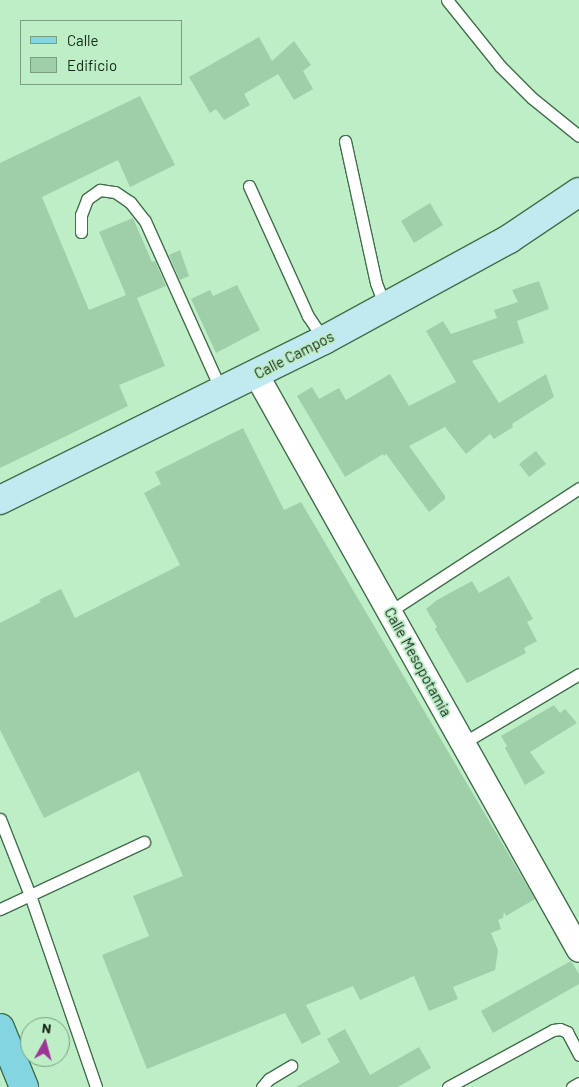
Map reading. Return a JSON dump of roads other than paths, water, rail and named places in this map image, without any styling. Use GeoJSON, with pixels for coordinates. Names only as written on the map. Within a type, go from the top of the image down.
{"type":"FeatureCollection","features":[{"type":"Feature","properties":{"kind":"main road"},"geometry":{"type":"LineString","coordinates":[[0,1028],[24,1087]]}},
{"type":"Feature","properties":{"kind":"street","name":"Calle Campos"},"geometry":{"type":"LineString","coordinates":[[0,500],[324,340],[509,239],[579,192]]}},
{"type":"Feature","properties":{"kind":"street","name":"Calle Mesopotamia"},"geometry":{"type":"LineString","coordinates":[[256,374],[579,950]]}},
{"type":"Feature","properties":{"kind":"lane"},"geometry":{"type":"LineString","coordinates":[[447,0],[500,66],[532,98],[579,136]]}},
{"type":"Feature","properties":{"kind":"lane"},"geometry":{"type":"LineString","coordinates":[[345,141],[376,283],[385,307]]}},
{"type":"Feature","properties":{"kind":"lane"},"geometry":{"type":"LineString","coordinates":[[249,186],[308,316],[324,340]]}},
{"type":"Feature","properties":{"kind":"lane"},"geometry":{"type":"LineString","coordinates":[[81,232],[81,215],[87,198],[100,190],[115,192],[130,202],[145,221],[222,392]]}},
{"type":"Feature","properties":{"kind":"lane"},"geometry":{"type":"LineString","coordinates":[[389,612],[579,488]]}},
{"type":"Feature","properties":{"kind":"lane"},"geometry":{"type":"LineString","coordinates":[[463,743],[579,674]]}},
{"type":"Feature","properties":{"kind":"lane"},"geometry":{"type":"LineString","coordinates":[[0,819],[30,895],[96,1087]]}},
{"type":"Feature","properties":{"kind":"lane"},"geometry":{"type":"LineString","coordinates":[[0,909],[144,842]]}},
{"type":"Feature","properties":{"kind":"lane"},"geometry":{"type":"LineString","coordinates":[[448,1087],[553,1030],[560,1029],[567,1032],[579,1055]]}},
{"type":"Feature","properties":{"kind":"lane"},"geometry":{"type":"LineString","coordinates":[[262,1087],[269,1079],[291,1066]]}},
{"type":"Feature","properties":{"kind":"lane"},"geometry":{"type":"LineString","coordinates":[[572,1087],[579,1083]]}}]}
